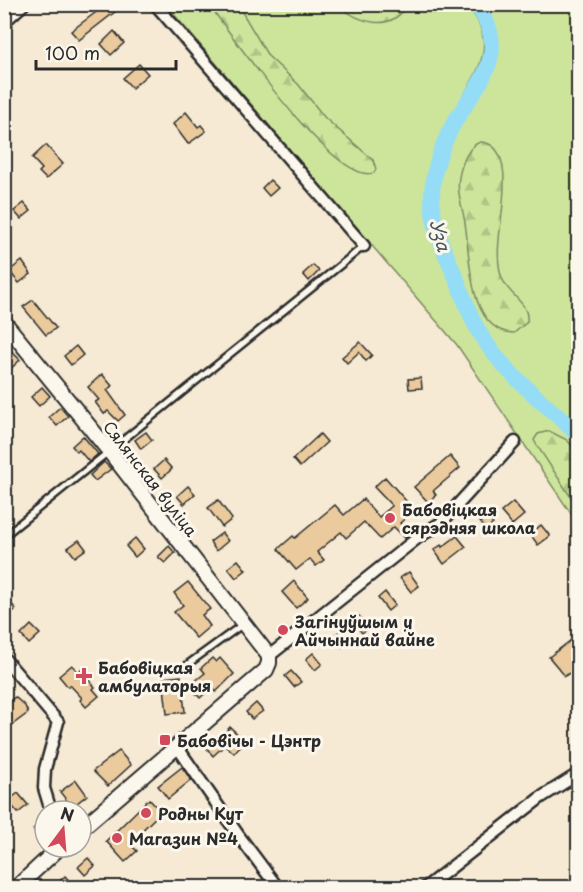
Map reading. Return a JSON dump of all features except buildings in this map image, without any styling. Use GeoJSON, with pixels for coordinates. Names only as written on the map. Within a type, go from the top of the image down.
{"type":"FeatureCollection","features":[{"type":"Feature","properties":{"kind":"street"},"geometry":{"type":"LineString","coordinates":[[155,4],[364,246]]}},
{"type":"Feature","properties":{"kind":"street"},"geometry":{"type":"LineString","coordinates":[[4,22],[22,5]]}},
{"type":"Feature","properties":{"kind":"street","name":"Сялянская вуліца"},"geometry":{"type":"LineString","coordinates":[[4,322],[110,452],[270,656]]}},
{"type":"Feature","properties":{"kind":"street"},"geometry":{"type":"LineString","coordinates":[[93,819],[266,670],[270,656],[420,536],[441,523],[515,442]]}},
{"type":"Feature","properties":{"kind":"street"},"geometry":{"type":"LineString","coordinates":[[4,658],[58,722],[45,769],[44,788],[47,799]]}},
{"type":"Feature","properties":{"kind":"street"},"geometry":{"type":"LineString","coordinates":[[178,748],[278,888]]}},
{"type":"Feature","properties":{"kind":"street"},"geometry":{"type":"LineString","coordinates":[[425,888],[540,798],[579,774]]}},
{"type":"Feature","properties":{"kind":"street"},"geometry":{"type":"LineString","coordinates":[[16,888],[47,859]]}},
{"type":"Feature","properties":{"kind":"lane"},"geometry":{"type":"LineString","coordinates":[[4,536],[364,246]]}},
{"type":"Feature","properties":{"kind":"lane"},"geometry":{"type":"LineString","coordinates":[[188,664],[245,623]]}},
{"type":"Feature","properties":{"kind":"green space"},"geometry":{"type":"Polygon","coordinates":[[[407,4],[392,20],[383,22],[364,20],[337,5],[407,4]]]}},
{"type":"Feature","properties":{"kind":"green space"},"geometry":{"type":"Polygon","coordinates":[[[466,4],[477,19],[484,46],[477,72],[439,140],[431,161],[426,205],[433,238],[473,335],[483,328],[444,235],[439,213],[438,190],[448,151],[458,129],[488,80],[496,58],[498,41],[496,30],[482,5],[578,5],[578,524],[457,345],[166,5],[466,4]]]}},
{"type":"Feature","properties":{"kind":"green space"},"geometry":{"type":"Polygon","coordinates":[[[209,5],[238,5],[268,56],[298,84],[325,118],[373,160],[376,169],[374,173],[357,171],[335,157],[311,134],[261,75],[209,5]]]}},
{"type":"Feature","properties":{"kind":"green space"},"geometry":{"type":"Polygon","coordinates":[[[480,142],[492,146],[499,154],[503,167],[499,268],[507,287],[521,303],[527,315],[527,322],[514,333],[499,330],[488,321],[475,294],[471,277],[465,220],[458,187],[466,155],[480,142]]]}},
{"type":"Feature","properties":{"kind":"green space"},"geometry":{"type":"Polygon","coordinates":[[[549,431],[567,440],[578,452],[578,508],[534,440],[538,434],[549,431]]]}},
{"type":"Feature","properties":{"kind":"waterway","name":"Уза"},"geometry":{"type":"LineString","coordinates":[[476,4],[486,21],[491,37],[491,52],[488,66],[481,80],[454,123],[441,151],[432,191],[436,229],[471,315],[488,345],[511,373],[578,435]]}},
{"type":"Feature","properties":{"kind":"place","name":"Бабовіцкая сярэдняя школа"},"geometry":{"type":"Point","coordinates":[390,518]}},
{"type":"Feature","properties":{"kind":"place","name":"Загінуўшым у Айчыннай вайне"},"geometry":{"type":"Point","coordinates":[283,630]}},
{"type":"Feature","properties":{"kind":"place","name":"Бабовіцкая амбулаторыя"},"geometry":{"type":"Point","coordinates":[84,676]}},
{"type":"Feature","properties":{"kind":"place","name":"Бабовічы - Цэнтр"},"geometry":{"type":"Point","coordinates":[165,740]}},
{"type":"Feature","properties":{"kind":"place","name":"Родны Кут"},"geometry":{"type":"Point","coordinates":[146,813]}},
{"type":"Feature","properties":{"kind":"place","name":"Магазин №4"},"geometry":{"type":"Point","coordinates":[117,838]}}]}
